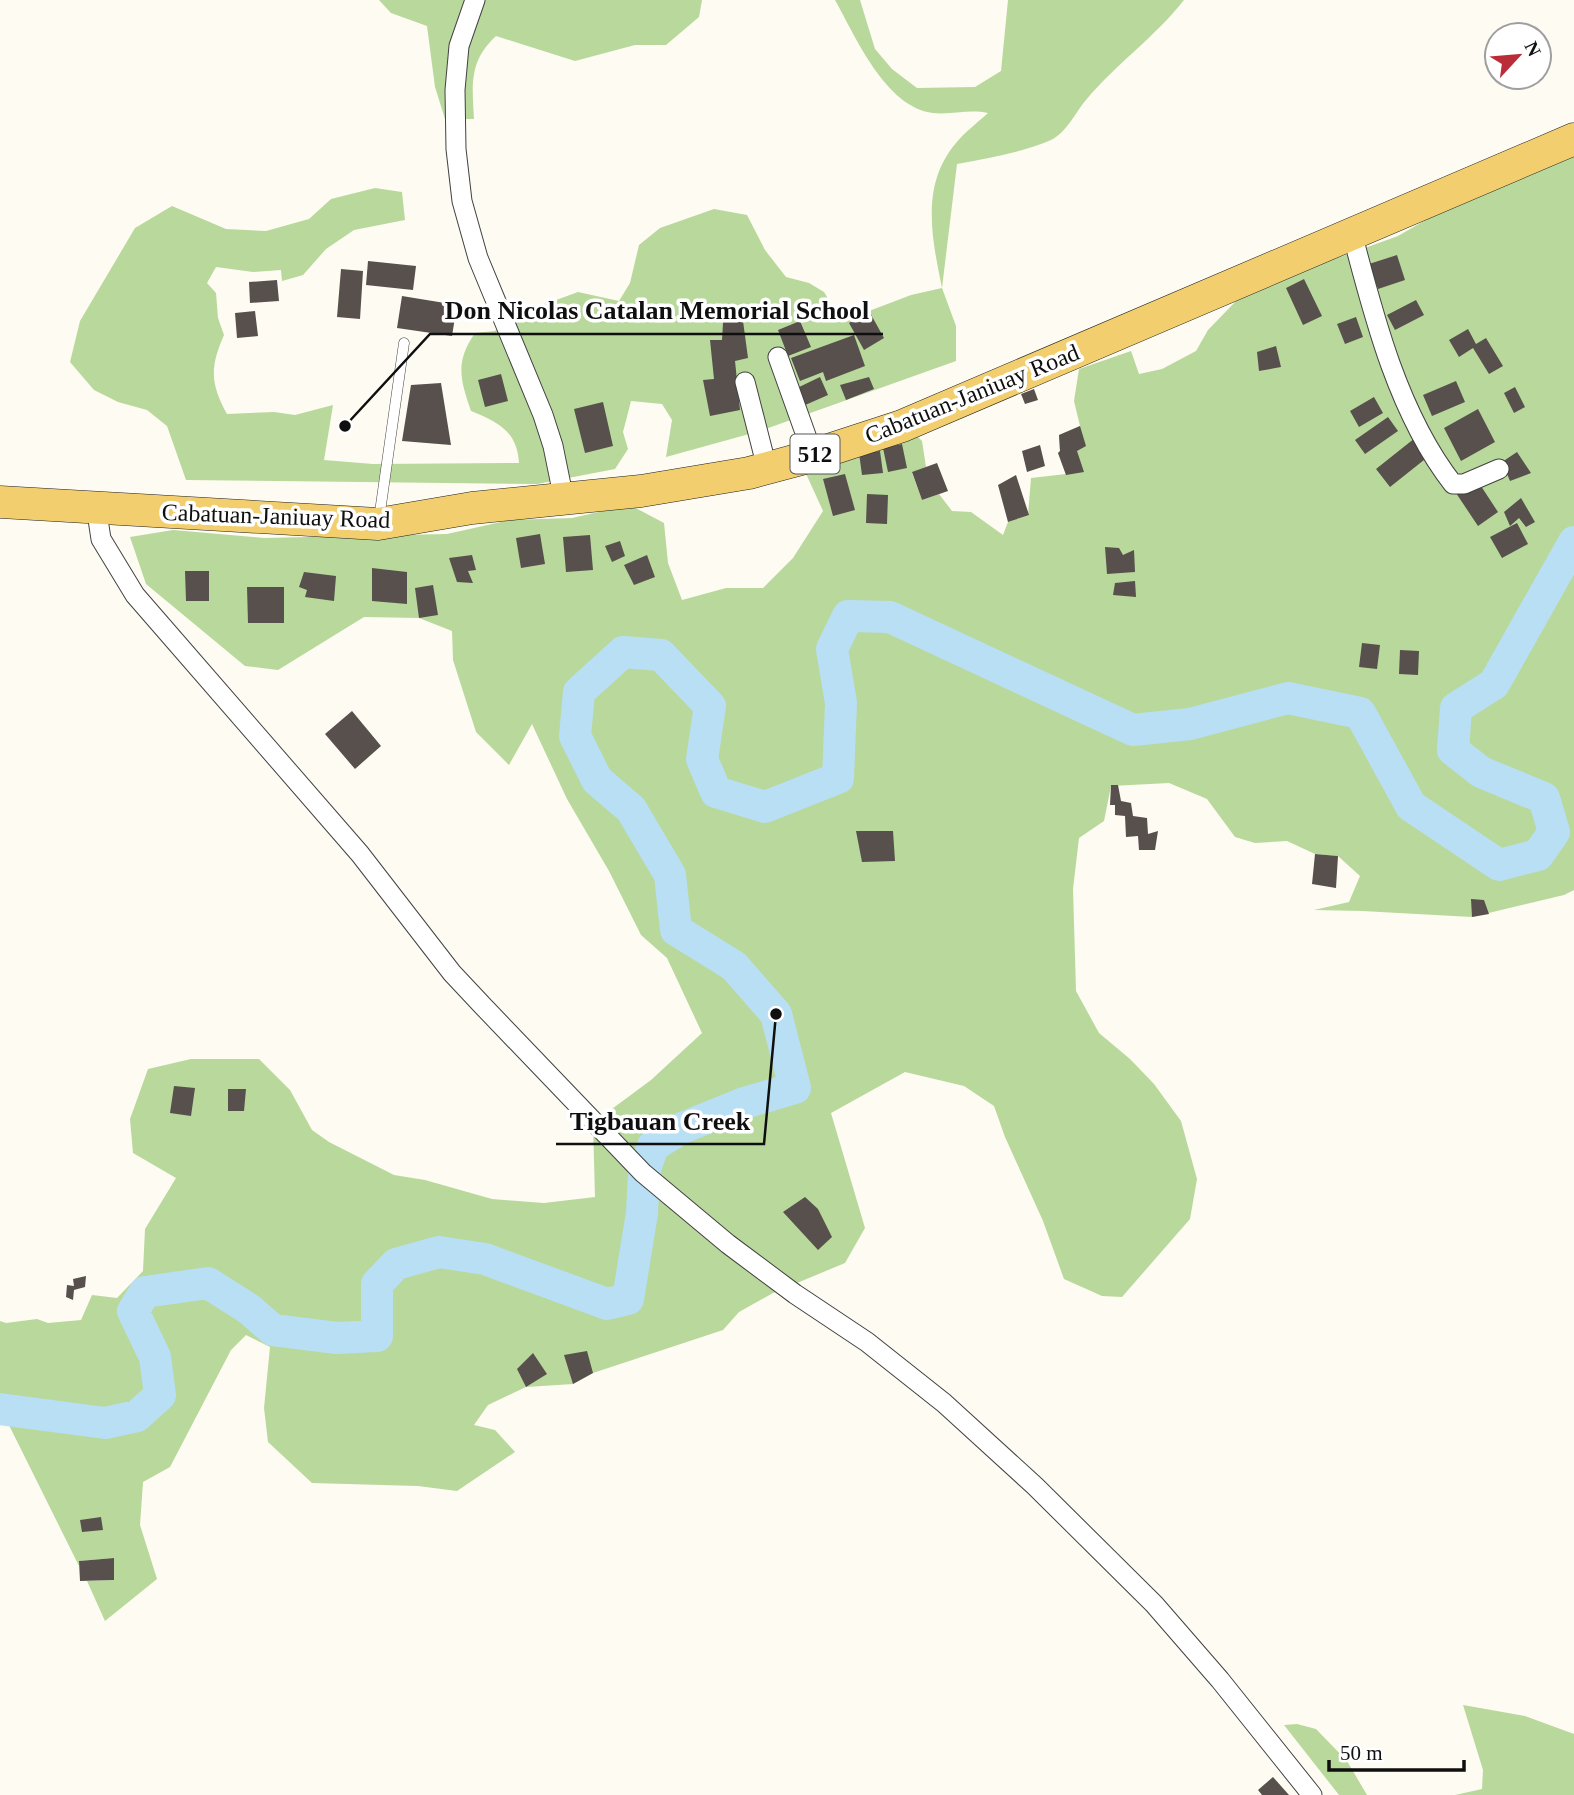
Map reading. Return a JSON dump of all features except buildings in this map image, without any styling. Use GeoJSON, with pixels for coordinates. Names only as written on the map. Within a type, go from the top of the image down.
{"type":"FeatureCollection","features":[{"type":"Feature","properties":{"kind":"main road","name":"Cabatuan-Janiuay Road"},"geometry":{"type":"LineString","coordinates":[[0,502],[378,524],[472,508],[640,491],[767,468],[902,426],[1574,139]]}},
{"type":"Feature","properties":{"kind":"street"},"geometry":{"type":"LineString","coordinates":[[475,0],[459,46],[456,79],[456,149],[462,201],[478,258],[543,415],[553,446],[564,500]]}},
{"type":"Feature","properties":{"kind":"street"},"geometry":{"type":"LineString","coordinates":[[1352,233],[1389,358],[1420,435],[1439,467],[1453,484],[1464,484],[1499,469]]}},
{"type":"Feature","properties":{"kind":"street"},"geometry":{"type":"LineString","coordinates":[[778,357],[813,455]]}},
{"type":"Feature","properties":{"kind":"street"},"geometry":{"type":"LineString","coordinates":[[746,382],[767,468]]}},
{"type":"Feature","properties":{"kind":"street"},"geometry":{"type":"LineString","coordinates":[[96,506],[101,539],[135,595],[360,854],[452,973],[643,1173],[728,1244],[795,1294],[867,1342],[933,1394],[1035,1486],[1154,1604],[1220,1680],[1312,1795]]}},
{"type":"Feature","properties":{"kind":"lane"},"geometry":{"type":"LineString","coordinates":[[378,524],[404,342]]}},
{"type":"Feature","properties":{"kind":"green space"},"geometry":{"type":"Polygon","coordinates":[[[379,0],[702,0],[699,17],[666,45],[635,45],[575,61],[496,36],[481,55],[474,74],[474,119],[445,119],[435,87],[427,26],[391,13],[379,0]]]}},
{"type":"Feature","properties":{"kind":"green space"},"geometry":{"type":"Polygon","coordinates":[[[835,0],[860,0],[875,49],[892,69],[917,88],[975,87],[1001,71],[1008,0],[1184,0],[1098,87],[1057,137],[1016,152],[957,164],[942,288],[932,213],[937,176],[956,143],[988,113],[933,113],[916,108],[900,98],[874,68],[835,0]]]}},
{"type":"Feature","properties":{"kind":"green space"},"geometry":{"type":"Polygon","coordinates":[[[1574,144],[1574,890],[1564,895],[1472,917],[1314,910],[1349,902],[1360,876],[1338,856],[1315,854],[1287,841],[1255,843],[1235,837],[1207,799],[1169,783],[1111,786],[1104,821],[1079,838],[1073,889],[1076,991],[1099,1033],[1154,1084],[1181,1121],[1197,1179],[1190,1219],[1122,1297],[1102,1296],[1064,1279],[1043,1221],[994,1106],[964,1086],[905,1072],[831,1113],[865,1228],[845,1263],[773,1293],[739,1312],[723,1330],[593,1373],[573,1384],[526,1387],[488,1405],[474,1425],[495,1430],[515,1452],[457,1491],[418,1486],[312,1483],[268,1442],[264,1408],[270,1347],[246,1335],[231,1350],[170,1467],[143,1482],[140,1525],[157,1579],[105,1621],[87,1581],[114,1580],[114,1558],[79,1561],[79,1566],[0,1407],[0,1321],[6,1323],[37,1319],[48,1323],[81,1320],[92,1295],[117,1298],[143,1271],[145,1229],[176,1178],[133,1153],[130,1119],[148,1069],[191,1059],[259,1059],[290,1090],[312,1130],[329,1142],[394,1175],[425,1180],[492,1199],[544,1203],[595,1197],[593,1123],[651,1080],[702,1033],[667,958],[641,935],[609,871],[567,799],[532,724],[509,765],[476,732],[453,660],[452,631],[419,618],[364,617],[278,670],[245,666],[146,584],[130,537],[173,530],[264,538],[447,534],[510,520],[572,518],[630,505],[664,523],[668,563],[682,600],[726,588],[763,588],[793,558],[823,511],[798,456],[909,428],[922,441],[926,467],[912,473],[922,500],[939,494],[952,511],[971,512],[1003,535],[1008,522],[1028,515],[1031,478],[1066,474],[1058,453],[1059,435],[1080,426],[1074,401],[1079,369],[1131,351],[1139,374],[1162,369],[1196,351],[1208,330],[1238,299],[1290,275],[1398,236],[1502,176],[1574,144]]]}},
{"type":"Feature","properties":{"kind":"green space"},"geometry":{"type":"Polygon","coordinates":[[[375,188],[402,192],[405,220],[354,230],[326,249],[303,275],[282,281],[281,270],[253,272],[216,267],[207,283],[216,293],[218,318],[224,335],[216,356],[214,375],[217,393],[227,414],[274,412],[295,415],[333,405],[324,460],[373,464],[519,463],[510,435],[490,419],[471,411],[461,371],[464,353],[475,333],[495,331],[510,311],[548,303],[578,292],[619,301],[630,283],[639,245],[660,228],[714,209],[747,215],[765,250],[786,277],[809,283],[824,292],[835,310],[869,311],[911,295],[942,288],[956,326],[956,361],[760,431],[666,457],[672,420],[662,404],[631,401],[623,432],[628,449],[615,469],[537,484],[186,480],[167,426],[147,410],[118,402],[94,390],[70,362],[80,321],[135,228],[172,206],[226,229],[266,231],[309,219],[331,199],[375,188]]]}},
{"type":"Feature","properties":{"kind":"green space"},"geometry":{"type":"Polygon","coordinates":[[[1463,1705],[1525,1716],[1574,1734],[1574,1795],[1455,1795],[1482,1789],[1483,1770],[1463,1705]]]}},
{"type":"Feature","properties":{"kind":"green space"},"geometry":{"type":"Polygon","coordinates":[[[1297,1724],[1316,1729],[1347,1761],[1367,1795],[1339,1795],[1284,1725],[1297,1724]]]}},
{"type":"Feature","properties":{"kind":"waterway"},"geometry":{"type":"LineString","coordinates":[[0,1409],[105,1423],[137,1416],[160,1395],[155,1357],[133,1311],[145,1292],[208,1283],[249,1309],[273,1330],[337,1338],[377,1336],[377,1284],[396,1264],[439,1252],[485,1259],[607,1304],[628,1299],[642,1213],[644,1172],[653,1146],[682,1128],[744,1103],[795,1088],[776,1014],[734,966],[676,930],[670,875],[631,809],[597,780],[575,736],[579,692],[623,652],[661,655],[710,706],[702,759],[716,792],[765,807],[838,778],[841,703],[832,649],[848,616],[890,617],[1133,730],[1190,724],[1288,698],[1360,713],[1411,806],[1499,865],[1538,855],[1554,832],[1544,798],[1481,772],[1453,750],[1456,708],[1494,684],[1574,542]]}},
{"type":"Feature","properties":{"kind":"place","name":"Don Nicolas Catalan Memorial School"},"geometry":{"type":"Point","coordinates":[345,426]}},
{"type":"Feature","properties":{"kind":"place","name":"Tigbauan Creek"},"geometry":{"type":"Point","coordinates":[776,1014]}}]}
